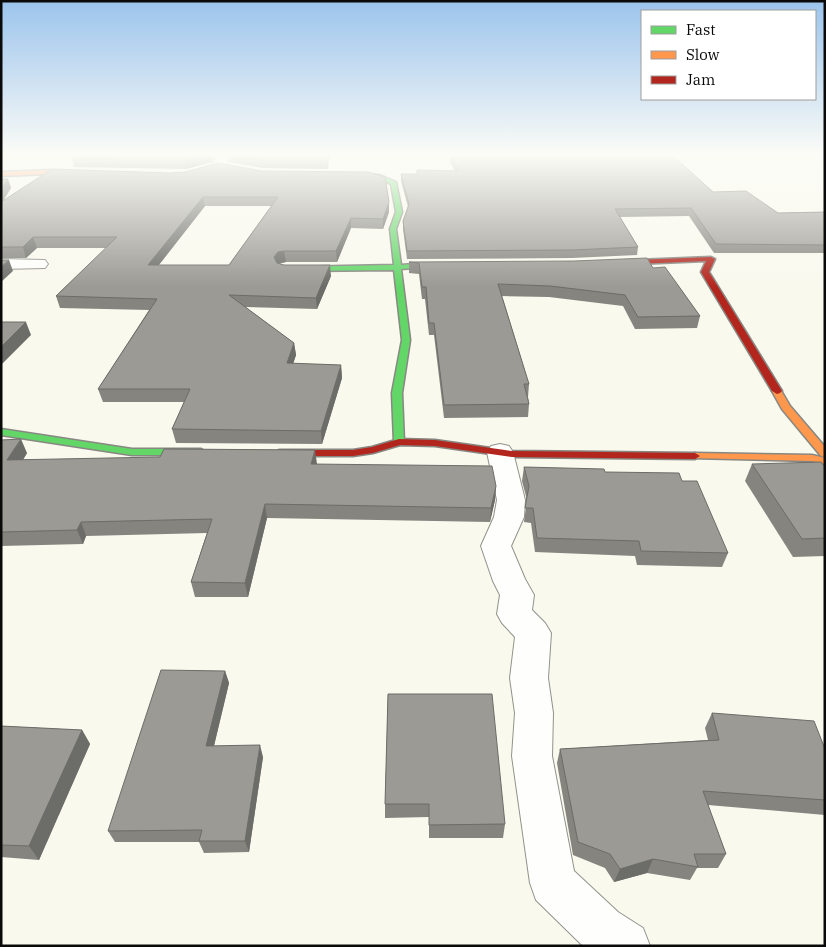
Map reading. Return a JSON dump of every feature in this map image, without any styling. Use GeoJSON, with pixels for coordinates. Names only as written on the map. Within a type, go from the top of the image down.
{"type":"FeatureCollection","features":[{"type":"Feature","properties":{"kind":"street"},"geometry":{"type":"LineString","coordinates":[[397,198],[399,212],[393,229],[406,340],[397,393],[399,442]]}},
{"type":"Feature","properties":{"kind":"street"},"geometry":{"type":"LineString","coordinates":[[602,264],[712,259],[705,272],[786,407],[825,454]]}},
{"type":"Feature","properties":{"kind":"street"},"geometry":{"type":"LineString","coordinates":[[1,264],[39,264]]}},
{"type":"Feature","properties":{"kind":"street"},"geometry":{"type":"LineString","coordinates":[[286,269],[375,269],[396,266],[426,266]]}},
{"type":"Feature","properties":{"kind":"street"},"geometry":{"type":"LineString","coordinates":[[1,432],[132,452],[212,452]]}},
{"type":"Feature","properties":{"kind":"street"},"geometry":{"type":"LineString","coordinates":[[272,453],[353,452],[374,450],[399,442],[435,443],[500,452],[556,455],[812,458],[825,461]]}},
{"type":"Feature","properties":{"kind":"street"},"geometry":{"type":"LineString","coordinates":[[500,452],[511,500],[508,517],[496,546],[509,581],[517,595],[514,614],[533,633],[529,678],[534,713],[532,756],[553,883],[601,929],[625,946]]}},
{"type":"Feature","properties":{"kind":"building"},"geometry":{"type":"Polygon","coordinates":[[[7,198],[202,198],[148,265],[229,265],[277,198],[388,198],[389,202],[383,219],[351,218],[336,251],[284,251],[278,252],[274,257],[277,263],[284,265],[330,265],[316,298],[229,295],[294,343],[287,363],[341,365],[321,431],[172,429],[190,389],[98,389],[157,299],[56,296],[117,237],[33,237],[23,247],[1,247],[1,202],[7,198]]]}},
{"type":"Feature","properties":{"kind":"building"},"geometry":{"type":"Polygon","coordinates":[[[407,198],[756,198],[778,213],[825,212],[825,245],[716,244],[691,208],[615,209],[638,247],[573,250],[407,251],[403,221],[409,204],[407,198]]]}},
{"type":"Feature","properties":{"kind":"building"},"geometry":{"type":"Polygon","coordinates":[[[647,258],[653,268],[665,267],[700,316],[638,317],[625,295],[550,286],[498,284],[529,384],[524,384],[529,404],[444,405],[434,323],[429,323],[426,287],[422,287],[419,263],[409,262],[574,261],[647,258]]]}},
{"type":"Feature","properties":{"kind":"building"},"geometry":{"type":"Polygon","coordinates":[[[1,260],[9,260],[1,267],[1,260]]]}},
{"type":"Feature","properties":{"kind":"building"},"geometry":{"type":"Polygon","coordinates":[[[1,322],[26,322],[1,347],[1,322]]]}},
{"type":"Feature","properties":{"kind":"building"},"geometry":{"type":"Polygon","coordinates":[[[21,439],[7,460],[160,457],[164,449],[315,450],[311,464],[492,466],[496,486],[491,508],[265,504],[245,583],[191,582],[212,519],[81,522],[77,530],[1,532],[1,440],[21,439]]]}},
{"type":"Feature","properties":{"kind":"building"},"geometry":{"type":"Polygon","coordinates":[[[821,462],[825,467],[825,538],[802,539],[752,464],[821,462]]]}},
{"type":"Feature","properties":{"kind":"building"},"geometry":{"type":"Polygon","coordinates":[[[524,467],[604,469],[605,472],[679,473],[682,481],[697,481],[728,553],[641,551],[639,541],[537,538],[533,508],[525,508],[529,486],[524,467]]]}},
{"type":"Feature","properties":{"kind":"building"},"geometry":{"type":"Polygon","coordinates":[[[161,670],[225,671],[206,746],[260,745],[245,841],[199,841],[202,830],[108,831],[161,670]]]}},
{"type":"Feature","properties":{"kind":"building"},"geometry":{"type":"Polygon","coordinates":[[[388,694],[492,694],[505,824],[429,825],[429,804],[385,804],[388,694]]]}},
{"type":"Feature","properties":{"kind":"building"},"geometry":{"type":"Polygon","coordinates":[[[712,713],[814,721],[825,749],[825,800],[703,791],[726,854],[694,854],[698,867],[653,859],[620,869],[610,854],[578,842],[560,749],[719,740],[712,713]]]}},
{"type":"Feature","properties":{"kind":"building"},"geometry":{"type":"Polygon","coordinates":[[[1,726],[82,730],[29,846],[1,845],[1,726]]]}},
{"type":"Feature","properties":{"kind":"traffic: fast"},"geometry":{"type":"LineString","coordinates":[[397,198],[399,212],[393,229],[406,340],[397,393],[399,442]]}},
{"type":"Feature","properties":{"kind":"traffic: fast"},"geometry":{"type":"LineString","coordinates":[[293,269],[375,269],[414,266]]}},
{"type":"Feature","properties":{"kind":"traffic: fast"},"geometry":{"type":"LineString","coordinates":[[1,432],[132,452],[201,452]]}},
{"type":"Feature","properties":{"kind":"traffic: slow"},"geometry":{"type":"LineString","coordinates":[[777,391],[786,407],[825,454]]}},
{"type":"Feature","properties":{"kind":"traffic: slow"},"geometry":{"type":"LineString","coordinates":[[695,456],[812,458],[825,461]]}},
{"type":"Feature","properties":{"kind":"traffic: jam"},"geometry":{"type":"LineString","coordinates":[[612,263],[711,259],[705,272],[777,391]]}},
{"type":"Feature","properties":{"kind":"traffic: jam"},"geometry":{"type":"LineString","coordinates":[[279,453],[353,453],[373,450],[399,442],[435,443],[512,454],[695,456]]}}]}
